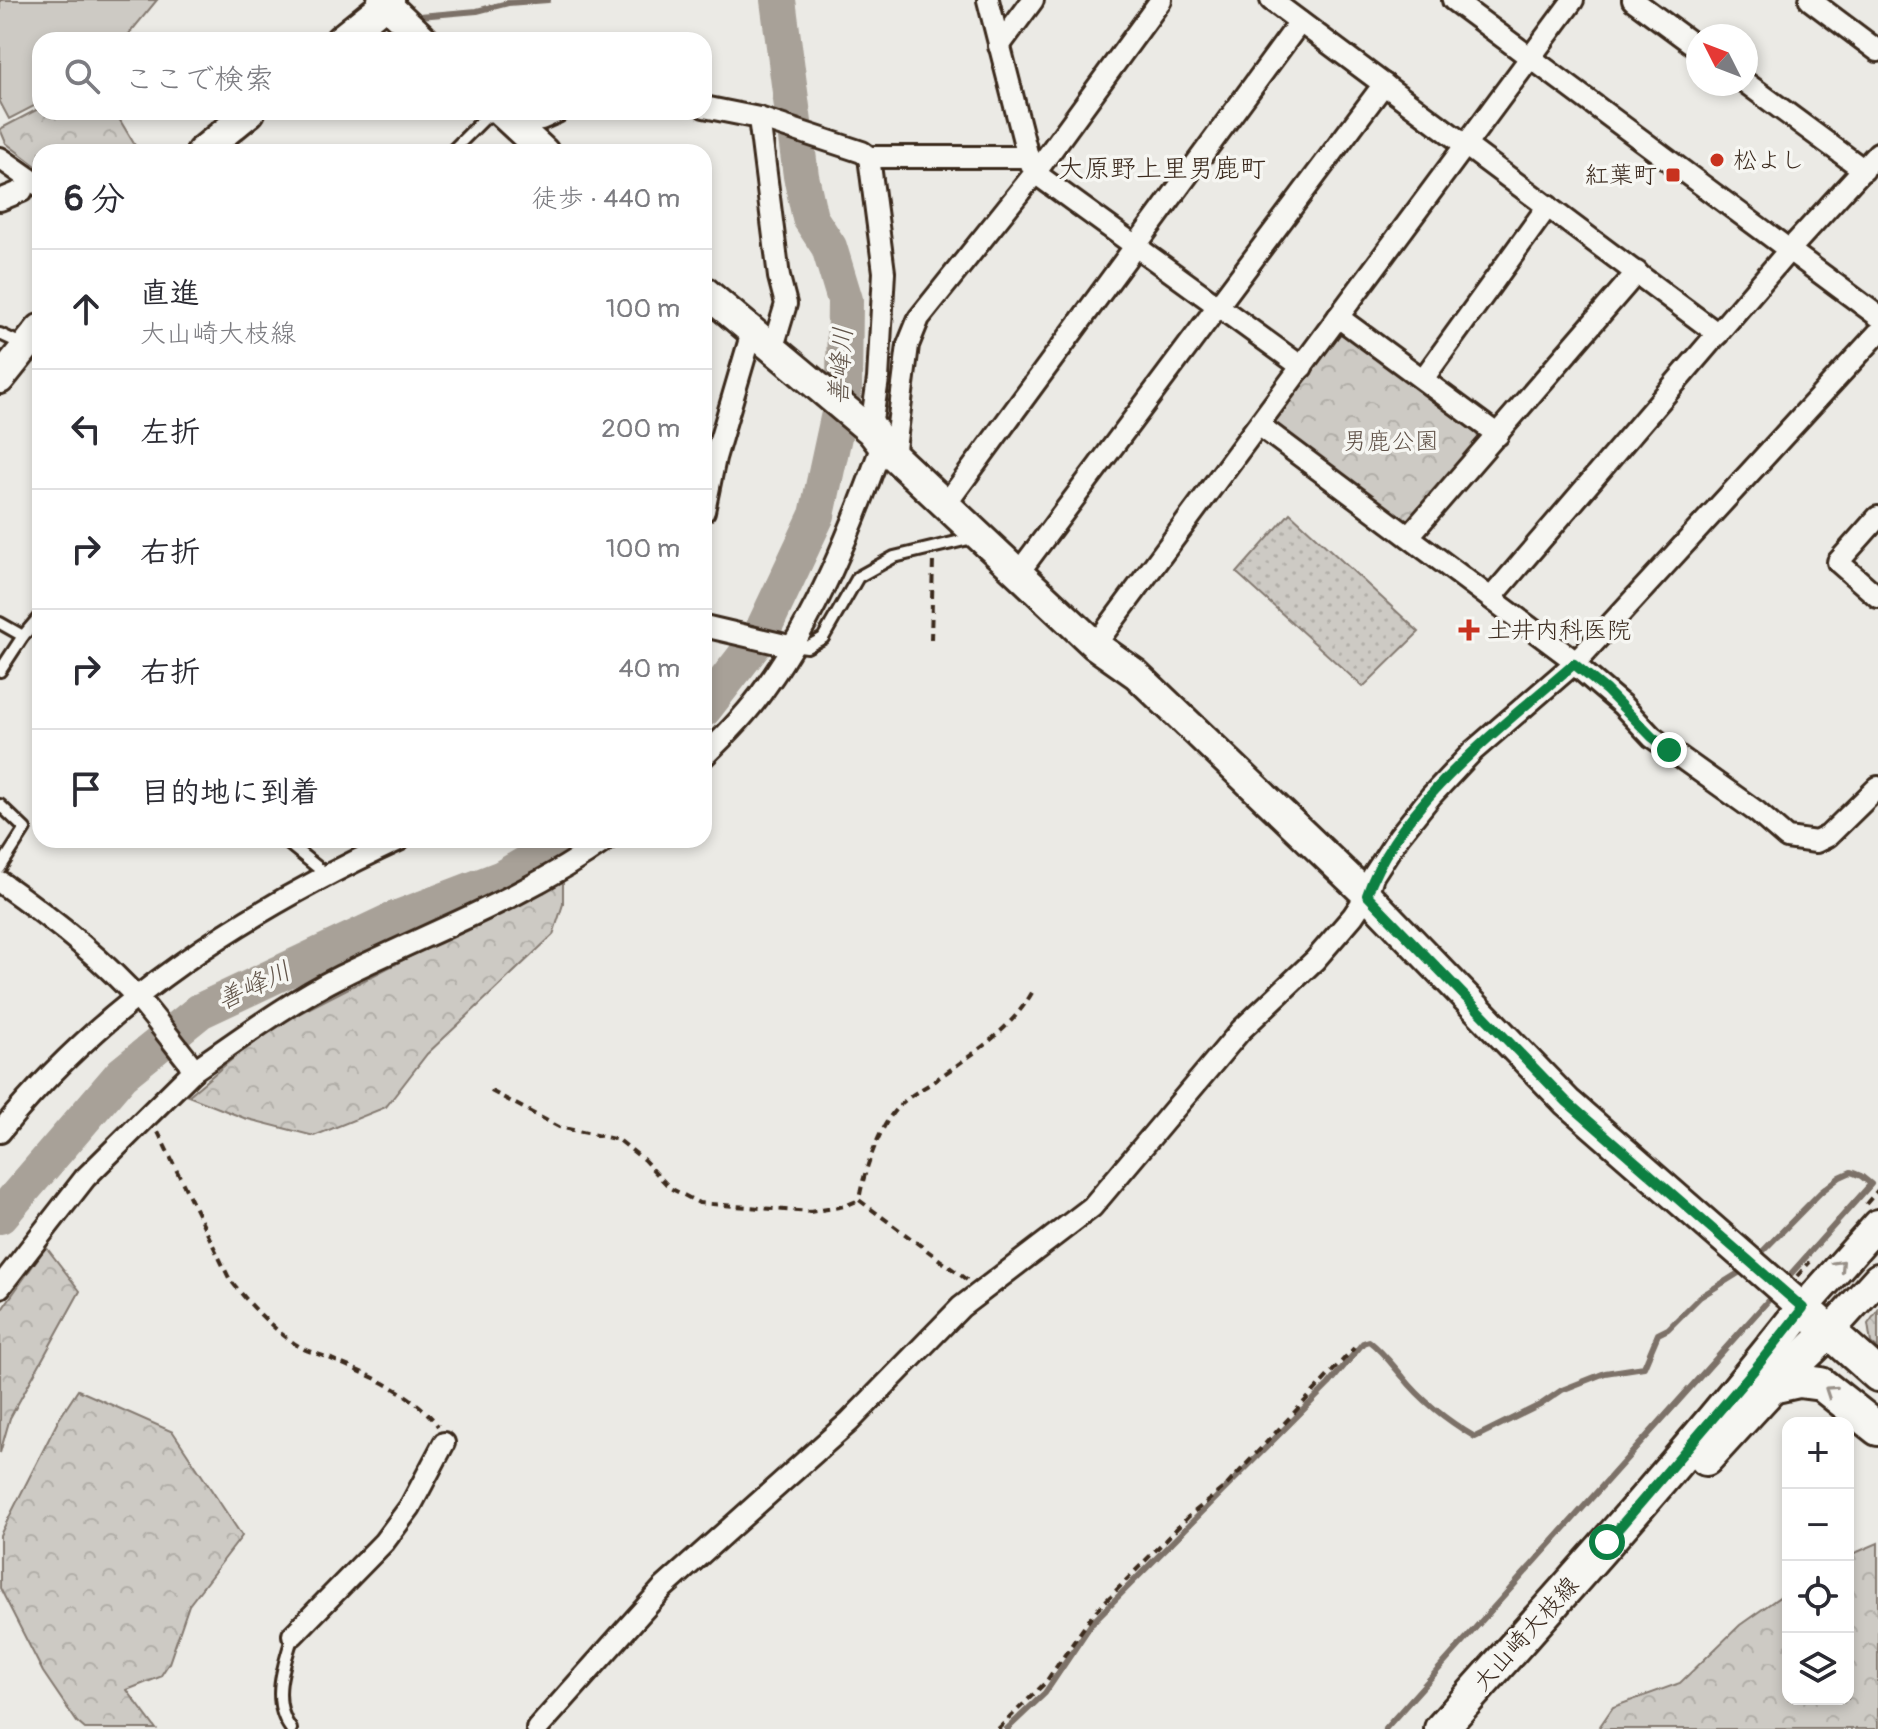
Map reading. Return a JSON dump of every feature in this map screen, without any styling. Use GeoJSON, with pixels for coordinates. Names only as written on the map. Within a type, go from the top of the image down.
{"type":"FeatureCollection","features":[{"type":"Feature","properties":{"kind":"main road"},"geometry":{"type":"LineString","coordinates":[[1803,1308],[1878,1375]]}},
{"type":"Feature","properties":{"kind":"main road","name":"大山崎大枝線"},"geometry":{"type":"LineString","coordinates":[[1441,1729],[1617,1531],[1803,1308]]}},
{"type":"Feature","properties":{"kind":"main road"},"geometry":{"type":"LineString","coordinates":[[1829,1332],[1859,1378],[1878,1397]]}},
{"type":"Feature","properties":{"kind":"main road","name":"大山崎大枝線"},"geometry":{"type":"LineString","coordinates":[[1462,1729],[1623,1547],[1772,1387],[1829,1332]]}},
{"type":"Feature","properties":{"kind":"main road"},"geometry":{"type":"LineString","coordinates":[[1772,1387],[1799,1381],[1821,1384],[1878,1429]]}},
{"type":"Feature","properties":{"kind":"street"},"geometry":{"type":"LineString","coordinates":[[988,0],[1031,165]]}},
{"type":"Feature","properties":{"kind":"street"},"geometry":{"type":"LineString","coordinates":[[999,46],[1033,0]]}},
{"type":"Feature","properties":{"kind":"street"},"geometry":{"type":"LineString","coordinates":[[712,748],[746,712],[789,645],[853,522],[883,444],[908,345],[919,318],[1031,165],[1161,0]]}},
{"type":"Feature","properties":{"kind":"street"},"geometry":{"type":"LineString","coordinates":[[1271,0],[1718,334]]}},
{"type":"Feature","properties":{"kind":"street"},"geometry":{"type":"LineString","coordinates":[[1453,0],[1878,316]]}},
{"type":"Feature","properties":{"kind":"street"},"geometry":{"type":"LineString","coordinates":[[1095,645],[1573,0]]}},
{"type":"Feature","properties":{"kind":"street"},"geometry":{"type":"LineString","coordinates":[[1633,0],[1686,39]]}},
{"type":"Feature","properties":{"kind":"street"},"geometry":{"type":"LineString","coordinates":[[1810,0],[1878,51]]}},
{"type":"Feature","properties":{"kind":"street"},"geometry":{"type":"LineString","coordinates":[[349,32],[386,1],[416,32]]}},
{"type":"Feature","properties":{"kind":"street"},"geometry":{"type":"LineString","coordinates":[[946,504],[1300,22]]}},
{"type":"Feature","properties":{"kind":"street"},"geometry":{"type":"LineString","coordinates":[[1019,572],[1384,84]]}},
{"type":"Feature","properties":{"kind":"street"},"geometry":{"type":"LineString","coordinates":[[1758,92],[1864,170]]}},
{"type":"Feature","properties":{"kind":"street"},"geometry":{"type":"LineString","coordinates":[[712,109],[759,118],[866,154],[1031,165],[1135,246],[1302,367]]}},
{"type":"Feature","properties":{"kind":"street"},"geometry":{"type":"LineString","coordinates":[[712,472],[715,458],[786,304],[779,277],[759,118]]}},
{"type":"Feature","properties":{"kind":"street"},"geometry":{"type":"LineString","coordinates":[[211,144],[240,120]]}},
{"type":"Feature","properties":{"kind":"street"},"geometry":{"type":"LineString","coordinates":[[510,120],[536,144]]}},
{"type":"Feature","properties":{"kind":"street"},"geometry":{"type":"LineString","coordinates":[[1491,598],[1790,249],[1878,153]]}},
{"type":"Feature","properties":{"kind":"street"},"geometry":{"type":"LineString","coordinates":[[866,154],[884,272],[879,364],[872,420],[883,444]]}},
{"type":"Feature","properties":{"kind":"street"},"geometry":{"type":"LineString","coordinates":[[0,158],[31,188],[0,200]]}},
{"type":"Feature","properties":{"kind":"street"},"geometry":{"type":"LineString","coordinates":[[1423,379],[1548,206]]}},
{"type":"Feature","properties":{"kind":"street"},"geometry":{"type":"LineString","coordinates":[[1409,536],[1637,272]]}},
{"type":"Feature","properties":{"kind":"street"},"geometry":{"type":"LineString","coordinates":[[712,298],[883,444],[1095,645],[1136,674],[1367,895],[1567,1102],[1803,1308],[1878,1224]]}},
{"type":"Feature","properties":{"kind":"street"},"geometry":{"type":"LineString","coordinates":[[1338,317],[1498,435]]}},
{"type":"Feature","properties":{"kind":"street"},"geometry":{"type":"LineString","coordinates":[[537,1729],[663,1588],[849,1422],[961,1307],[1092,1207],[1241,1030],[1315,960],[1353,916],[1367,895],[1373,876],[1399,836],[1431,796],[1473,751],[1575,663],[1878,333]]}},
{"type":"Feature","properties":{"kind":"street"},"geometry":{"type":"LineString","coordinates":[[0,379],[32,338]]}},
{"type":"Feature","properties":{"kind":"street"},"geometry":{"type":"LineString","coordinates":[[1259,425],[1575,663],[1614,697],[1652,737],[1757,812],[1787,838],[1816,842],[1828,836],[1878,787]]}},
{"type":"Feature","properties":{"kind":"street"},"geometry":{"type":"LineString","coordinates":[[1878,517],[1838,562],[1878,597]]}},
{"type":"Feature","properties":{"kind":"street"},"geometry":{"type":"LineString","coordinates":[[712,628],[789,645]]}},
{"type":"Feature","properties":{"kind":"street"},"geometry":{"type":"LineString","coordinates":[[0,1132],[69,1057],[209,943],[327,875],[383,848]]}},
{"type":"Feature","properties":{"kind":"street"},"geometry":{"type":"LineString","coordinates":[[0,1287],[85,1178],[150,1114],[191,1066],[339,977],[550,876],[594,848]]}},
{"type":"Feature","properties":{"kind":"street"},"geometry":{"type":"LineString","coordinates":[[0,882],[46,914],[138,1000],[191,1066]]}},
{"type":"Feature","properties":{"kind":"street"},"geometry":{"type":"LineString","coordinates":[[1829,1332],[1878,1278]]}},
{"type":"Feature","properties":{"kind":"street"},"geometry":{"type":"LineString","coordinates":[[293,1635],[384,1542],[410,1507],[444,1443]]}},
{"type":"Feature","properties":{"kind":"lane"},"geometry":{"type":"LineString","coordinates":[[459,144],[483,120]]}},
{"type":"Feature","properties":{"kind":"lane"},"geometry":{"type":"LineString","coordinates":[[0,334],[32,337]]}},
{"type":"Feature","properties":{"kind":"lane"},"geometry":{"type":"LineString","coordinates":[[789,645],[807,647],[823,638],[858,577],[894,557],[980,537]]}},
{"type":"Feature","properties":{"kind":"lane"},"geometry":{"type":"LineString","coordinates":[[0,623],[23,636]]}},
{"type":"Feature","properties":{"kind":"lane"},"geometry":{"type":"LineString","coordinates":[[0,671],[32,625]]}},
{"type":"Feature","properties":{"kind":"lane"},"geometry":{"type":"LineString","coordinates":[[0,805],[25,829],[0,868]]}},
{"type":"Feature","properties":{"kind":"lane"},"geometry":{"type":"LineString","coordinates":[[294,848],[327,875]]}},
{"type":"Feature","properties":{"kind":"lane"},"geometry":{"type":"LineString","coordinates":[[291,1729],[286,1722],[279,1684],[293,1635]]}},
{"type":"Feature","properties":{"kind":"path"},"geometry":{"type":"LineString","coordinates":[[931,640],[933,546]]}},
{"type":"Feature","properties":{"kind":"path"},"geometry":{"type":"LineString","coordinates":[[859,1200],[861,1184],[884,1128],[899,1106],[991,1041],[1024,1007],[1034,989]]}},
{"type":"Feature","properties":{"kind":"path"},"geometry":{"type":"LineString","coordinates":[[491,1091],[559,1127],[619,1140],[644,1160],[670,1188],[699,1203],[810,1212],[845,1206],[859,1200]]}},
{"type":"Feature","properties":{"kind":"path"},"geometry":{"type":"LineString","coordinates":[[150,1114],[229,1278],[242,1295],[302,1348],[404,1393],[430,1415],[442,1432],[444,1443]]}},
{"type":"Feature","properties":{"kind":"path"},"geometry":{"type":"LineString","coordinates":[[859,1200],[982,1291]]}},
{"type":"Feature","properties":{"kind":"path"},"geometry":{"type":"LineString","coordinates":[[998,1729],[1045,1683],[1094,1613],[1188,1517],[1227,1485],[1354,1348]]}},
{"type":"Feature","properties":{"kind":"green space"},"geometry":{"type":"Polygon","coordinates":[[[0,0],[157,0],[131,32],[32,32],[32,107],[9,119],[0,102],[0,0]]]}},
{"type":"Feature","properties":{"kind":"green space"},"geometry":{"type":"Polygon","coordinates":[[[32,112],[32,120],[120,120],[134,144],[32,144],[32,163],[6,143],[0,129],[32,112]]]}},
{"type":"Feature","properties":{"kind":"green space","name":"男鹿公園"},"geometry":{"type":"Polygon","coordinates":[[[1340,334],[1476,431],[1479,440],[1409,523],[1401,522],[1274,427],[1272,418],[1333,336],[1340,334]]]}},
{"type":"Feature","properties":{"kind":"green space"},"geometry":{"type":"Polygon","coordinates":[[[1290,513],[1419,632],[1363,687],[1237,573],[1290,513]]]}},
{"type":"Feature","properties":{"kind":"green space"},"geometry":{"type":"Polygon","coordinates":[[[563,878],[563,904],[553,935],[427,1054],[386,1107],[314,1136],[244,1118],[188,1096],[267,1030],[563,878]]]}},
{"type":"Feature","properties":{"kind":"green space"},"geometry":{"type":"Polygon","coordinates":[[[46,1247],[80,1291],[10,1418],[0,1453],[0,1312],[46,1247]]]}},
{"type":"Feature","properties":{"kind":"green space"},"geometry":{"type":"Polygon","coordinates":[[[1878,1310],[1878,1349],[1871,1343],[1868,1324],[1878,1310]]]}},
{"type":"Feature","properties":{"kind":"green space"},"geometry":{"type":"Polygon","coordinates":[[[78,1390],[173,1432],[242,1536],[189,1605],[169,1663],[160,1677],[127,1690],[156,1729],[85,1729],[77,1722],[43,1672],[0,1588],[0,1535],[59,1419],[78,1390]]]}},
{"type":"Feature","properties":{"kind":"green space"},"geometry":{"type":"Polygon","coordinates":[[[1878,1543],[1878,1729],[1598,1729],[1613,1707],[1680,1683],[1740,1625],[1782,1595],[1782,1705],[1854,1705],[1854,1553],[1878,1543]]]}},
{"type":"Feature","properties":{"kind":"waterway"},"geometry":{"type":"LineString","coordinates":[[420,16],[548,0]]}},
{"type":"Feature","properties":{"kind":"waterway","name":"善峰川"},"geometry":{"type":"LineString","coordinates":[[712,699],[759,638],[817,515],[844,390],[845,300],[829,247],[810,218],[801,176],[778,0]]}},
{"type":"Feature","properties":{"kind":"waterway","name":"善峰川"},"geometry":{"type":"LineString","coordinates":[[0,1216],[122,1074],[200,1011],[395,919],[502,878],[553,848]]}},
{"type":"Feature","properties":{"kind":"waterway"},"geometry":{"type":"LineString","coordinates":[[1760,1254],[1840,1177],[1851,1172],[1871,1184],[1788,1277]]}},
{"type":"Feature","properties":{"kind":"waterway"},"geometry":{"type":"LineString","coordinates":[[1007,1729],[1045,1693],[1092,1623],[1329,1384],[1363,1343],[1369,1341],[1374,1345],[1427,1403],[1475,1437],[1540,1405],[1562,1390],[1605,1373],[1644,1367],[1658,1334],[1668,1329],[1700,1297],[1745,1269]]}},
{"type":"Feature","properties":{"kind":"waterway"},"geometry":{"type":"LineString","coordinates":[[1385,1729],[1774,1294]]}},
{"type":"Feature","properties":{"kind":"place","name":"松よし"},"geometry":{"type":"Point","coordinates":[1717,160]}},
{"type":"Feature","properties":{"kind":"place","name":"紅葉町"},"geometry":{"type":"Point","coordinates":[1673,175]}},
{"type":"Feature","properties":{"kind":"place","name":"土井内科医院"},"geometry":{"type":"Point","coordinates":[1469,630]}},
{"type":"Feature","properties":{"kind":"district","name":"大原野上里男鹿町"},"geometry":{"type":"Point","coordinates":[1162,169]}},
{"type":"Feature","properties":{"kind":"route"},"geometry":{"type":"LineString","coordinates":[[1607,1542],[1803,1308],[1567,1102],[1367,895],[1373,876],[1399,836],[1431,796],[1473,751],[1574,664],[1669,750]]}}]}
